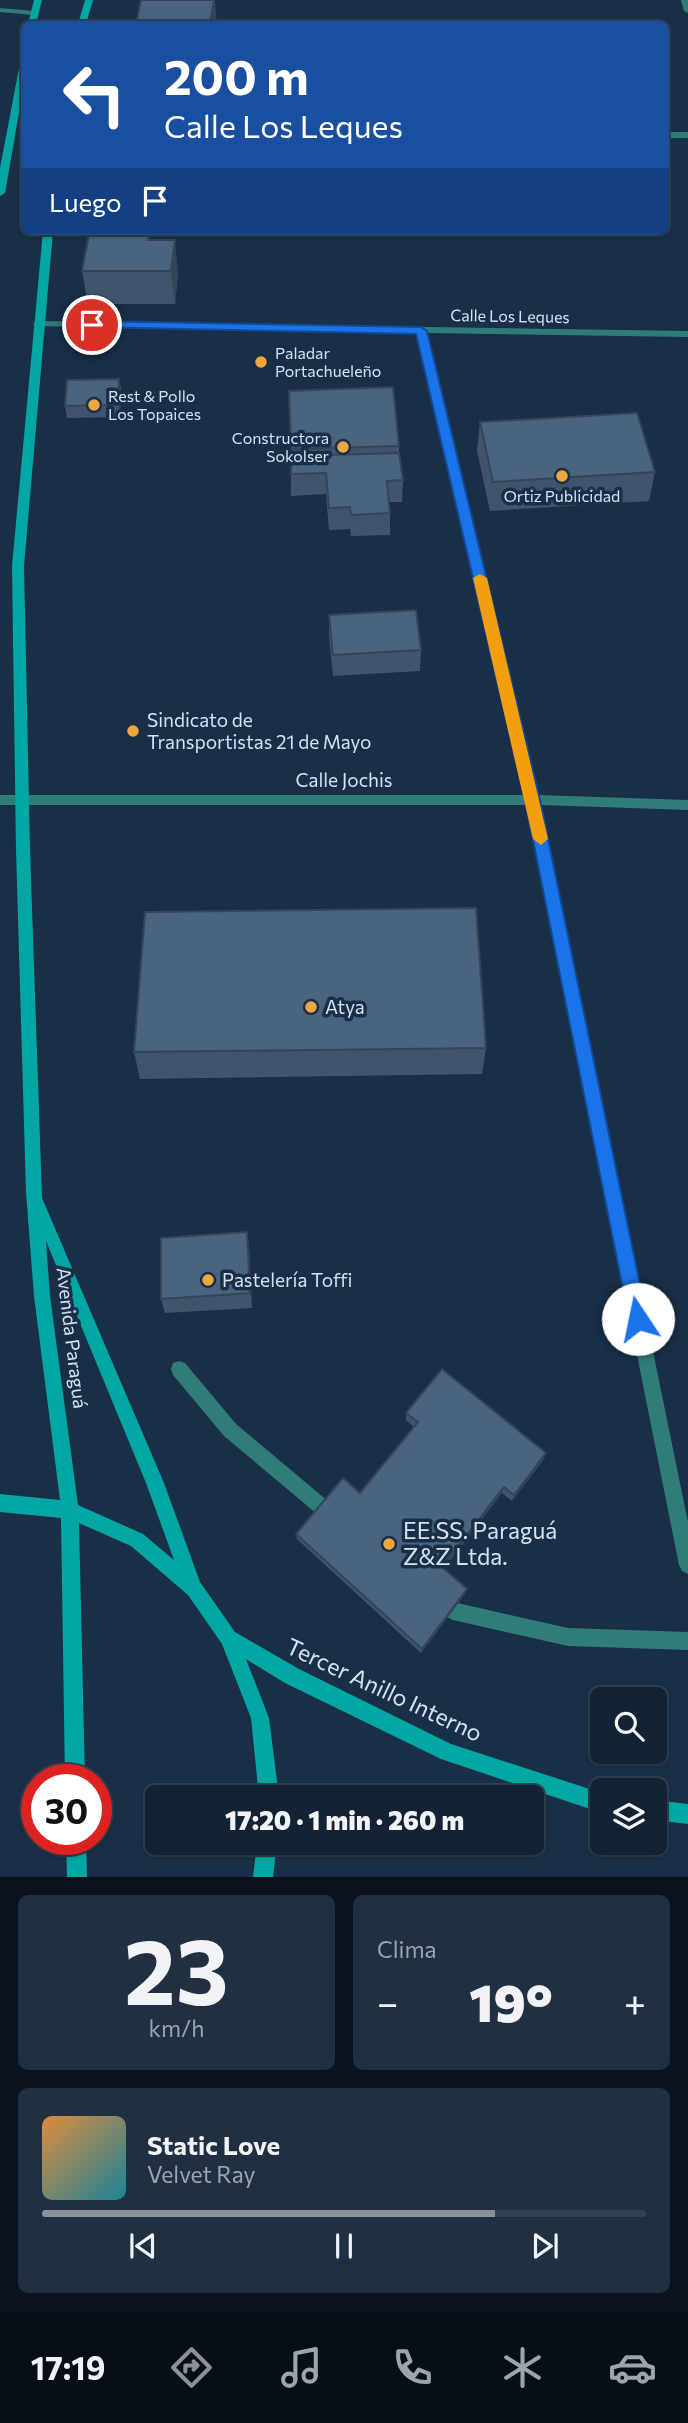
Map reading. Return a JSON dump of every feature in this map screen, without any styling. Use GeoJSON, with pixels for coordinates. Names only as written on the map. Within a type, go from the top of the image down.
{"type":"FeatureCollection","features":[{"type":"Feature","properties":{"kind":"main road"},"geometry":{"type":"LineString","coordinates":[[33,21],[38,0]]}},
{"type":"Feature","properties":{"kind":"main road"},"geometry":{"type":"LineString","coordinates":[[83,21],[89,0]]}},
{"type":"Feature","properties":{"kind":"main road"},"geometry":{"type":"LineString","coordinates":[[0,192],[2,166],[21,77]]}},
{"type":"Feature","properties":{"kind":"main road","name":"Avenida Paraguá"},"geometry":{"type":"LineString","coordinates":[[48,235],[18,566],[23,850],[34,1192],[42,1296],[70,1510],[75,1764]]}},
{"type":"Feature","properties":{"kind":"main road"},"geometry":{"type":"LineString","coordinates":[[34,1192],[155,1483],[194,1589]]}},
{"type":"Feature","properties":{"kind":"main road","name":"Tercer Anillo Interno"},"geometry":{"type":"LineString","coordinates":[[0,1503],[70,1510],[137,1540],[194,1589],[229,1638],[260,1718],[268,1785]]}},
{"type":"Feature","properties":{"kind":"main road","name":"Tercer Anillo Interno"},"geometry":{"type":"LineString","coordinates":[[229,1638],[292,1676],[448,1752],[590,1799]]}},
{"type":"Feature","properties":{"kind":"main road"},"geometry":{"type":"LineString","coordinates":[[667,1812],[688,1814]]}},
{"type":"Feature","properties":{"kind":"main road"},"geometry":{"type":"LineString","coordinates":[[76,1855],[77,1877]]}},
{"type":"Feature","properties":{"kind":"main road"},"geometry":{"type":"LineString","coordinates":[[262,1877],[265,1855]]}},
{"type":"Feature","properties":{"kind":"street"},"geometry":{"type":"LineString","coordinates":[[685,0],[688,11]]}},
{"type":"Feature","properties":{"kind":"street"},"geometry":{"type":"LineString","coordinates":[[0,10],[34,13]]}},
{"type":"Feature","properties":{"kind":"street"},"geometry":{"type":"LineString","coordinates":[[669,135],[688,135]]}},
{"type":"Feature","properties":{"kind":"street","name":"Calle Los Leques"},"geometry":{"type":"LineString","coordinates":[[38,324],[688,334]]}},
{"type":"Feature","properties":{"kind":"street"},"geometry":{"type":"LineString","coordinates":[[421,331],[533,800],[688,1565]]}},
{"type":"Feature","properties":{"kind":"street","name":"Calle Jochis"},"geometry":{"type":"LineString","coordinates":[[0,800],[533,800],[688,805]]}},
{"type":"Feature","properties":{"kind":"street"},"geometry":{"type":"LineString","coordinates":[[179,1369],[229,1430],[323,1508]]}},
{"type":"Feature","properties":{"kind":"street"},"geometry":{"type":"LineString","coordinates":[[453,1611],[568,1637],[688,1641]]}},
{"type":"Feature","properties":{"kind":"building"},"geometry":{"type":"Polygon","coordinates":[[[141,0],[214,0],[210,21],[137,21],[141,0]]]}},
{"type":"Feature","properties":{"kind":"building"},"geometry":{"type":"Polygon","coordinates":[[[89,235],[149,235],[148,240],[175,240],[171,271],[82,271],[89,235]]]}},
{"type":"Feature","properties":{"kind":"building"},"geometry":{"type":"Polygon","coordinates":[[[119,379],[118,405],[65,406],[67,380],[119,379]]]}},
{"type":"Feature","properties":{"kind":"building"},"geometry":{"type":"Polygon","coordinates":[[[393,387],[399,446],[291,449],[289,391],[393,387]]]}},
{"type":"Feature","properties":{"kind":"building"},"geometry":{"type":"Polygon","coordinates":[[[637,413],[655,472],[493,482],[480,422],[637,413]]]}},
{"type":"Feature","properties":{"kind":"building"},"geometry":{"type":"Polygon","coordinates":[[[399,453],[403,480],[387,481],[390,513],[351,515],[350,507],[329,508],[326,473],[291,474],[292,456],[399,453]]]}},
{"type":"Feature","properties":{"kind":"building"},"geometry":{"type":"Polygon","coordinates":[[[416,610],[421,650],[333,655],[329,615],[416,610]]]}},
{"type":"Feature","properties":{"kind":"building","name":"Atya"},"geometry":{"type":"Polygon","coordinates":[[[476,908],[486,1048],[134,1052],[145,912],[476,908]]]}},
{"type":"Feature","properties":{"kind":"building","name":"Pastelería Toffi"},"geometry":{"type":"Polygon","coordinates":[[[247,1232],[250,1293],[161,1299],[161,1238],[247,1232]]]}},
{"type":"Feature","properties":{"kind":"building"},"geometry":{"type":"Polygon","coordinates":[[[442,1369],[546,1453],[514,1495],[504,1487],[442,1567],[467,1589],[422,1649],[296,1534],[343,1478],[360,1493],[418,1422],[406,1413],[442,1369]]]}},
{"type":"Feature","properties":{"kind":"slow traffic"},"geometry":{"type":"LineString","coordinates":[[480,578],[541,839]]}},
{"type":"Feature","properties":{"kind":"place","name":"Paladar Portachueleño"},"geometry":{"type":"Point","coordinates":[261,362]}},
{"type":"Feature","properties":{"kind":"place","name":"Rest & Pollo Los Topaices"},"geometry":{"type":"Point","coordinates":[94,405]}},
{"type":"Feature","properties":{"kind":"place","name":"Constructora Sokolser"},"geometry":{"type":"Point","coordinates":[343,447]}},
{"type":"Feature","properties":{"kind":"place","name":"Ortiz Publicidad"},"geometry":{"type":"Point","coordinates":[562,476]}},
{"type":"Feature","properties":{"kind":"place","name":"Sindicato de Transportistas 21 de Mayo"},"geometry":{"type":"Point","coordinates":[133,731]}},
{"type":"Feature","properties":{"kind":"place","name":"Atya"},"geometry":{"type":"Point","coordinates":[311,1007]}},
{"type":"Feature","properties":{"kind":"place","name":"Pastelería Toffi"},"geometry":{"type":"Point","coordinates":[208,1280]}},
{"type":"Feature","properties":{"kind":"place","name":"EE.SS. Paraguá Z&Z Ltda."},"geometry":{"type":"Point","coordinates":[389,1544]}},
{"type":"Feature","properties":{"kind":"route"},"geometry":{"type":"LineString","coordinates":[[92,325],[421,331],[533,800],[638,1319]]}}]}
